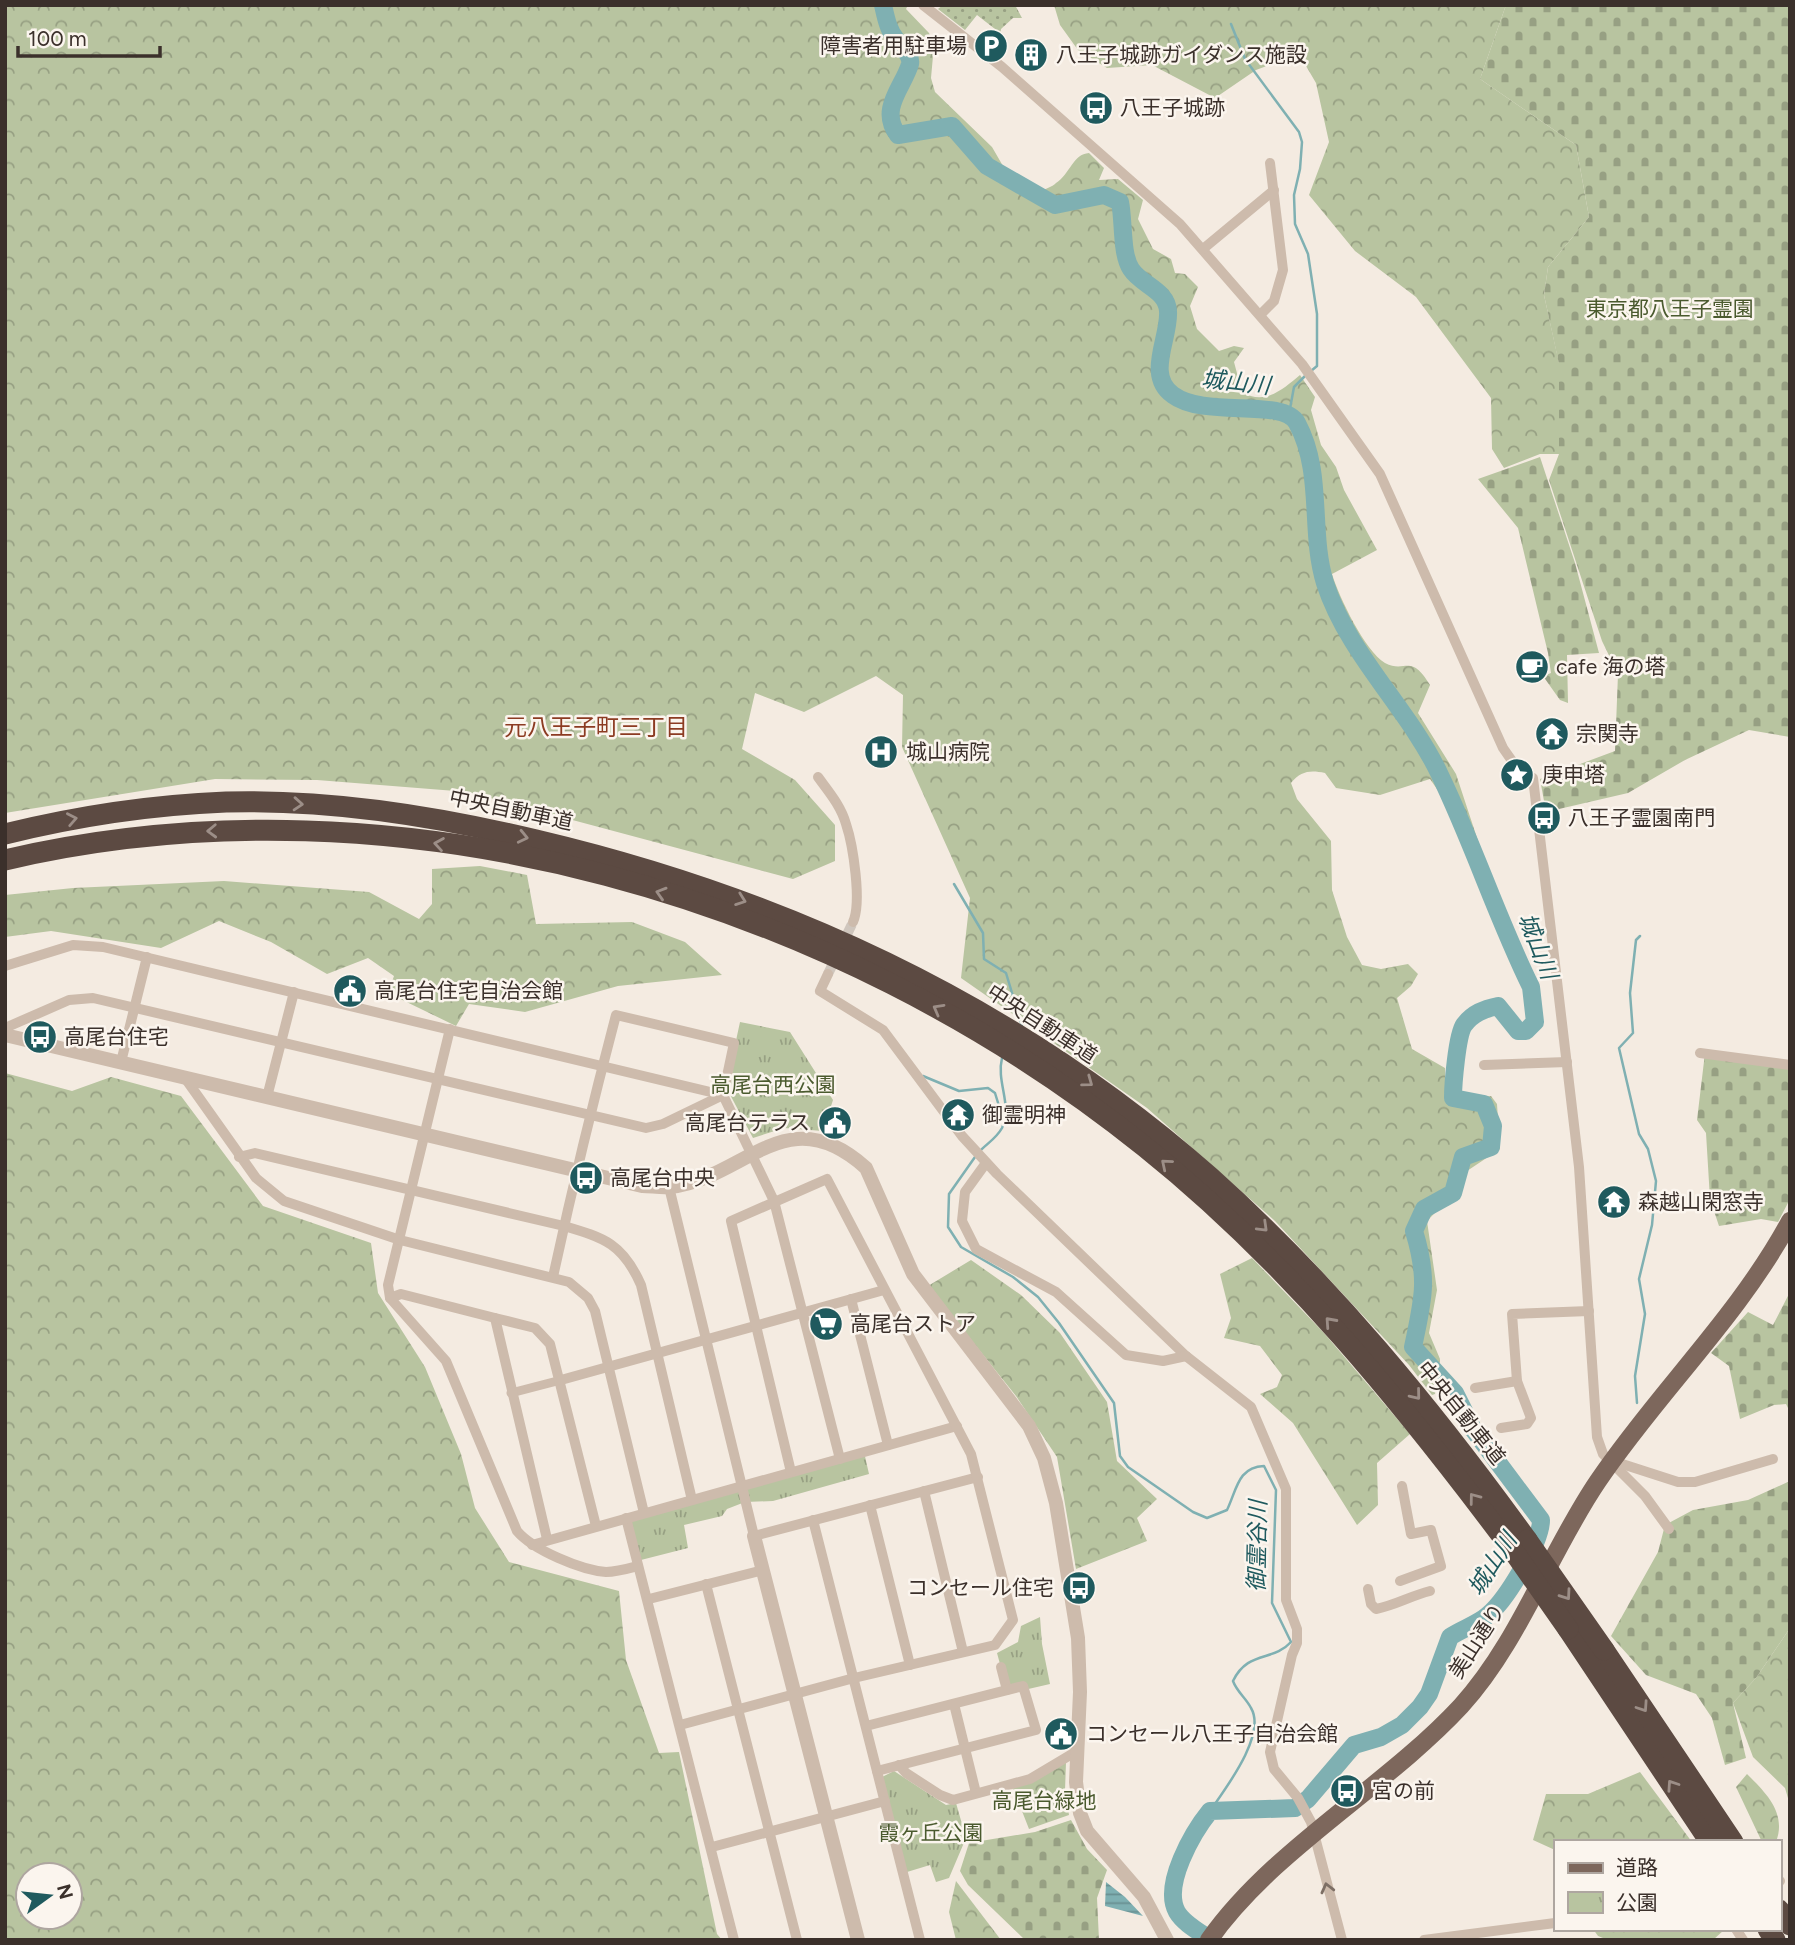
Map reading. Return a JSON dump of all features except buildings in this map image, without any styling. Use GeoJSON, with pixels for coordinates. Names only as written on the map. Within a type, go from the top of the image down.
{"type":"FeatureCollection","features":[{"type":"Feature","properties":{"kind":"highway","name":"中央自動車道"},"geometry":{"type":"LineString","coordinates":[[5,834],[101,814],[228,802],[350,807],[491,829],[672,876],[808,925],[926,983],[1028,1052],[1147,1126],[1209,1177],[1328,1293],[1398,1373],[1521,1546],[1604,1650],[1732,1840]]}},
{"type":"Feature","properties":{"kind":"highway","name":"中央自動車道"},"geometry":{"type":"LineString","coordinates":[[5,860],[50,849],[152,834],[226,831],[296,831],[377,836],[500,853],[627,883],[771,930],[1002,1035]]}},
{"type":"Feature","properties":{"kind":"highway","name":"中央自動車道"},"geometry":{"type":"LineString","coordinates":[[1521,1546],[1567,1629],[1709,1840]]}},
{"type":"Feature","properties":{"kind":"main road","name":"美山通り"},"geometry":{"type":"LineString","coordinates":[[1212,1936],[1261,1883],[1446,1720],[1480,1683],[1515,1627],[1580,1509],[1613,1461],[1738,1304],[1790,1222]]}},
{"type":"Feature","properties":{"kind":"street"},"geometry":{"type":"LineString","coordinates":[[923,5],[1063,120],[1180,224],[1302,364],[1380,474],[1503,748],[1517,768],[1533,778],[1580,1177],[1597,1437],[1603,1454],[1613,1461],[1651,1503],[1669,1529]]}},
{"type":"Feature","properties":{"kind":"street"},"geometry":{"type":"LineString","coordinates":[[1261,314],[1274,301],[1283,270],[1270,163]]}},
{"type":"Feature","properties":{"kind":"street"},"geometry":{"type":"LineString","coordinates":[[1203,249],[1275,190]]}},
{"type":"Feature","properties":{"kind":"street"},"geometry":{"type":"LineString","coordinates":[[818,778],[831,793],[847,826],[858,904],[853,922]]}},
{"type":"Feature","properties":{"kind":"street"},"geometry":{"type":"LineString","coordinates":[[5,966],[73,945],[103,947],[723,1095]]}},
{"type":"Feature","properties":{"kind":"street"},"geometry":{"type":"LineString","coordinates":[[121,1062],[147,957]]}},
{"type":"Feature","properties":{"kind":"street"},"geometry":{"type":"LineString","coordinates":[[828,974],[820,991],[883,1030],[981,1157],[1186,1356],[1251,1407],[1286,1489],[1286,1600],[1297,1629],[1297,1643],[1269,1752],[1274,1769],[1305,1808],[1342,1940]]}},
{"type":"Feature","properties":{"kind":"street"},"geometry":{"type":"LineString","coordinates":[[267,1097],[294,992]]}},
{"type":"Feature","properties":{"kind":"street"},"geometry":{"type":"LineString","coordinates":[[5,1028],[23,1017],[85,997],[646,1128],[663,1125],[723,1095]]}},
{"type":"Feature","properties":{"kind":"street"},"geometry":{"type":"LineString","coordinates":[[553,1277],[616,1015],[734,1043],[723,1095],[774,1201],[840,1459]]}},
{"type":"Feature","properties":{"kind":"street"},"geometry":{"type":"LineString","coordinates":[[450,1030],[388,1285],[390,1298],[446,1361],[517,1531],[532,1545],[601,1572],[615,1572],[638,1566]]}},
{"type":"Feature","properties":{"kind":"street"},"geometry":{"type":"LineString","coordinates":[[5,1035],[642,1186],[669,1187],[701,1178],[786,1140],[818,1141],[836,1145],[866,1168],[913,1274],[1033,1433],[1051,1476],[1078,1638],[1077,1802],[1087,1831],[1144,1897],[1167,1940]]}},
{"type":"Feature","properties":{"kind":"street"},"geometry":{"type":"LineString","coordinates":[[1700,1053],[1790,1065]]}},
{"type":"Feature","properties":{"kind":"street"},"geometry":{"type":"LineString","coordinates":[[1484,1065],[1567,1062]]}},
{"type":"Feature","properties":{"kind":"street"},"geometry":{"type":"LineString","coordinates":[[185,1078],[256,1178],[298,1209],[400,1240],[553,1277],[569,1282],[588,1298],[595,1311],[643,1513]]}},
{"type":"Feature","properties":{"kind":"street"},"geometry":{"type":"LineString","coordinates":[[239,1157],[256,1153],[564,1226],[597,1235],[627,1257],[641,1285],[692,1500]]}},
{"type":"Feature","properties":{"kind":"street"},"geometry":{"type":"LineString","coordinates":[[981,1157],[965,1192],[962,1221],[976,1249],[1056,1292],[1126,1355],[1163,1361],[1186,1356]]}},
{"type":"Feature","properties":{"kind":"street"},"geometry":{"type":"LineString","coordinates":[[680,1725],[795,1693],[963,1652],[996,1650],[1013,1620],[978,1477],[957,1426],[827,1179],[731,1221],[791,1472]]}},
{"type":"Feature","properties":{"kind":"street"},"geometry":{"type":"LineString","coordinates":[[669,1187],[754,1536],[858,1940]]}},
{"type":"Feature","properties":{"kind":"street"},"geometry":{"type":"LineString","coordinates":[[511,1393],[884,1290]]}},
{"type":"Feature","properties":{"kind":"street"},"geometry":{"type":"LineString","coordinates":[[390,1298],[401,1294],[526,1325],[542,1333],[555,1355],[596,1527]]}},
{"type":"Feature","properties":{"kind":"street"},"geometry":{"type":"LineString","coordinates":[[851,1299],[888,1445]]}},
{"type":"Feature","properties":{"kind":"street"},"geometry":{"type":"LineString","coordinates":[[1501,1428],[1527,1424],[1531,1418],[1517,1381],[1512,1314],[1589,1311]]}},
{"type":"Feature","properties":{"kind":"street"},"geometry":{"type":"LineString","coordinates":[[495,1318],[547,1539]]}},
{"type":"Feature","properties":{"kind":"street"},"geometry":{"type":"LineString","coordinates":[[1475,1388],[1517,1381]]}},
{"type":"Feature","properties":{"kind":"street"},"geometry":{"type":"LineString","coordinates":[[532,1545],[957,1426]]}},
{"type":"Feature","properties":{"kind":"street"},"geometry":{"type":"LineString","coordinates":[[1613,1461],[1678,1482],[1695,1482],[1773,1459]]}},
{"type":"Feature","properties":{"kind":"street"},"geometry":{"type":"LineString","coordinates":[[754,1536],[978,1477]]}},
{"type":"Feature","properties":{"kind":"street"},"geometry":{"type":"LineString","coordinates":[[1400,1581],[1441,1566],[1431,1530],[1411,1534],[1402,1486]]}},
{"type":"Feature","properties":{"kind":"street"},"geometry":{"type":"LineString","coordinates":[[924,1491],[963,1652]]}},
{"type":"Feature","properties":{"kind":"street"},"geometry":{"type":"LineString","coordinates":[[870,1505],[910,1665]]}},
{"type":"Feature","properties":{"kind":"street"},"geometry":{"type":"LineString","coordinates":[[626,1518],[649,1599],[734,1940]]}},
{"type":"Feature","properties":{"kind":"street"},"geometry":{"type":"LineString","coordinates":[[813,1520],[920,1940]]}},
{"type":"Feature","properties":{"kind":"street"},"geometry":{"type":"LineString","coordinates":[[649,1599],[763,1570]]}},
{"type":"Feature","properties":{"kind":"street"},"geometry":{"type":"LineString","coordinates":[[706,1584],[797,1940]]}},
{"type":"Feature","properties":{"kind":"street"},"geometry":{"type":"LineString","coordinates":[[1368,1589],[1371,1604],[1376,1609],[1401,1604],[1408,1597],[1430,1591]]}},
{"type":"Feature","properties":{"kind":"street"},"geometry":{"type":"LineString","coordinates":[[1001,1667],[1007,1690]]}},
{"type":"Feature","properties":{"kind":"street"},"geometry":{"type":"LineString","coordinates":[[866,1726],[1023,1686],[1036,1730],[877,1771]]}},
{"type":"Feature","properties":{"kind":"street"},"geometry":{"type":"LineString","coordinates":[[954,1704],[976,1793]]}},
{"type":"Feature","properties":{"kind":"street"},"geometry":{"type":"LineString","coordinates":[[900,1765],[906,1773],[946,1799],[1031,1779],[1077,1751]]}},
{"type":"Feature","properties":{"kind":"street"},"geometry":{"type":"LineString","coordinates":[[712,1847],[886,1801]]}},
{"type":"Feature","properties":{"kind":"street"},"geometry":{"type":"LineString","coordinates":[[1424,1940],[1554,1923]]}},
{"type":"Feature","properties":{"kind":"street"},"geometry":{"type":"LineString","coordinates":[[1513,1929],[1521,1940]]}},
{"type":"Feature","properties":{"kind":"green space"},"geometry":{"type":"Polygon","coordinates":[[[5,5],[908,5],[906,9],[929,33],[934,45],[931,78],[935,92],[992,147],[1003,166],[1040,191],[1061,179],[1079,157],[1089,153],[1104,168],[1099,180],[1118,179],[1143,200],[1138,219],[1153,249],[1171,259],[1175,273],[1185,274],[1198,287],[1190,306],[1197,329],[1219,351],[1234,346],[1244,348],[1234,362],[1242,392],[1258,397],[1273,394],[1300,375],[1315,397],[1311,410],[1321,445],[1336,467],[1344,490],[1377,550],[1332,574],[1335,584],[1354,623],[1377,657],[1392,666],[1413,666],[1430,685],[1418,713],[1456,774],[1479,844],[1475,844],[1430,779],[1380,795],[1336,788],[1325,773],[1320,772],[1302,774],[1291,783],[1297,799],[1331,841],[1332,890],[1347,937],[1362,965],[1381,969],[1408,964],[1418,974],[1411,986],[1397,998],[1412,1049],[1445,1068],[1445,1090],[1466,1098],[1491,1096],[1497,1104],[1500,1149],[1467,1171],[1461,1186],[1427,1221],[1437,1290],[1429,1333],[1440,1359],[1435,1394],[1432,1395],[1409,1365],[1275,1221],[1147,1108],[961,978],[970,898],[902,747],[903,695],[876,676],[804,712],[755,693],[742,749],[795,780],[835,825],[835,861],[793,879],[468,792],[317,780],[215,779],[5,813],[5,5]]]}},
{"type":"Feature","properties":{"kind":"green space"},"geometry":{"type":"Polygon","coordinates":[[[943,5],[1015,5],[1022,18],[1013,18],[1001,29],[999,42],[991,36],[995,29],[977,15],[965,30],[938,9],[943,5]]]}},
{"type":"Feature","properties":{"kind":"green space"},"geometry":{"type":"Polygon","coordinates":[[[1054,5],[1506,5],[1480,79],[1576,145],[1589,217],[1548,267],[1544,295],[1559,363],[1559,454],[1540,454],[1504,468],[1492,449],[1491,398],[1416,297],[1355,251],[1309,195],[1329,142],[1316,83],[1299,54],[1256,70],[1215,98],[1152,65],[1107,68],[1078,50],[1060,25],[1054,5]]]}},
{"type":"Feature","properties":{"kind":"green space","name":"東京都八王子霊園"},"geometry":{"type":"Polygon","coordinates":[[[1506,5],[1790,5],[1790,737],[1749,730],[1685,760],[1628,793],[1546,812],[1540,779],[1615,751],[1618,674],[1602,641],[1549,480],[1559,454],[1559,364],[1544,295],[1548,267],[1589,217],[1576,145],[1480,79],[1506,5]]]}},
{"type":"Feature","properties":{"kind":"green space"},"geometry":{"type":"Polygon","coordinates":[[[1540,457],[1575,563],[1599,653],[1567,655],[1568,703],[1560,700],[1543,676],[1551,673],[1548,653],[1518,528],[1478,479],[1540,457]]]}},
{"type":"Feature","properties":{"kind":"green space"},"geometry":{"type":"Polygon","coordinates":[[[480,866],[527,875],[536,924],[632,922],[685,942],[722,975],[618,986],[525,1012],[469,1004],[456,1026],[388,993],[394,976],[368,958],[327,974],[271,942],[219,921],[161,948],[51,931],[5,937],[5,895],[73,888],[224,881],[369,892],[419,919],[432,904],[432,869],[480,866]]]}},
{"type":"Feature","properties":{"kind":"green space","name":"高尾台西公園"},"geometry":{"type":"Polygon","coordinates":[[[740,1022],[790,1032],[833,1100],[823,1131],[784,1128],[753,1138],[726,1087],[740,1022]]]}},
{"type":"Feature","properties":{"kind":"green space"},"geometry":{"type":"Polygon","coordinates":[[[1705,1053],[1790,1065],[1790,1199],[1778,1222],[1761,1219],[1719,1226],[1710,1199],[1706,1133],[1697,1120],[1705,1053]]]}},
{"type":"Feature","properties":{"kind":"green space"},"geometry":{"type":"Polygon","coordinates":[[[5,1073],[72,1091],[111,1077],[181,1096],[263,1206],[371,1243],[378,1293],[425,1367],[461,1454],[475,1508],[509,1562],[619,1591],[626,1660],[659,1753],[679,1752],[717,1934],[722,1940],[5,1940],[5,1073]]]}},
{"type":"Feature","properties":{"kind":"green space"},"geometry":{"type":"Polygon","coordinates":[[[1252,1258],[1324,1333],[1410,1434],[1377,1463],[1378,1505],[1357,1525],[1293,1423],[1260,1394],[1277,1387],[1282,1375],[1260,1346],[1224,1338],[1231,1318],[1220,1274],[1252,1258]]]}},
{"type":"Feature","properties":{"kind":"green space"},"geometry":{"type":"Polygon","coordinates":[[[971,1260],[1021,1295],[1060,1333],[1107,1402],[1117,1461],[1157,1499],[1137,1518],[1147,1541],[1076,1569],[1057,1457],[1016,1396],[928,1286],[971,1260]]]}},
{"type":"Feature","properties":{"kind":"green space"},"geometry":{"type":"Polygon","coordinates":[[[1790,1292],[1790,1412],[1786,1404],[1774,1405],[1740,1419],[1729,1366],[1711,1353],[1748,1312],[1773,1325],[1790,1292]]]}},
{"type":"Feature","properties":{"kind":"green space"},"geometry":{"type":"Polygon","coordinates":[[[864,1452],[869,1474],[773,1501],[745,1502],[727,1509],[722,1516],[684,1525],[688,1548],[637,1561],[626,1518],[864,1452]]]}},
{"type":"Feature","properties":{"kind":"green space"},"geometry":{"type":"Polygon","coordinates":[[[1790,1481],[1790,1628],[1756,1678],[1733,1703],[1746,1758],[1725,1765],[1712,1718],[1696,1694],[1646,1675],[1611,1636],[1658,1552],[1665,1525],[1693,1510],[1748,1500],[1790,1481]]]}},
{"type":"Feature","properties":{"kind":"green space"},"geometry":{"type":"Polygon","coordinates":[[[1040,1617],[1050,1684],[1024,1690],[1007,1690],[997,1653],[1018,1642],[1021,1626],[1040,1617]]]}},
{"type":"Feature","properties":{"kind":"green space"},"geometry":{"type":"Polygon","coordinates":[[[1790,1628],[1790,1805],[1785,1788],[1753,1757],[1733,1703],[1756,1678],[1790,1628]]]}},
{"type":"Feature","properties":{"kind":"green space","name":"高尾台緑地"},"geometry":{"type":"Polygon","coordinates":[[[1066,1762],[1065,1791],[1069,1815],[1029,1829],[1013,1788],[1066,1762]]]}},
{"type":"Feature","properties":{"kind":"green space","name":"霞ヶ丘公園"},"geometry":{"type":"Polygon","coordinates":[[[894,1771],[946,1805],[956,1803],[966,1838],[949,1878],[936,1882],[930,1865],[907,1872],[882,1777],[894,1771]]]}},
{"type":"Feature","properties":{"kind":"green space"},"geometry":{"type":"Polygon","coordinates":[[[1640,1772],[1691,1840],[1554,1840],[1554,1850],[1533,1840],[1546,1794],[1588,1794],[1640,1772]]]}},
{"type":"Feature","properties":{"kind":"green space"},"geometry":{"type":"Polygon","coordinates":[[[1747,1774],[1767,1796],[1779,1822],[1777,1840],[1761,1840],[1736,1787],[1747,1774]]]}},
{"type":"Feature","properties":{"kind":"green space"},"geometry":{"type":"Polygon","coordinates":[[[1071,1820],[1087,1849],[1107,1870],[1097,1898],[1099,1940],[1025,1940],[968,1885],[960,1871],[969,1843],[1035,1832],[1071,1820]]]}},
{"type":"Feature","properties":{"kind":"green space"},"geometry":{"type":"Polygon","coordinates":[[[956,1881],[1001,1940],[956,1940],[949,1912],[956,1881]]]}},
{"type":"Feature","properties":{"kind":"green space"},"geometry":{"type":"Polygon","coordinates":[[[1594,1931],[1723,1931],[1713,1940],[1608,1940],[1598,1936],[1594,1931]]]}},
{"type":"Feature","properties":{"kind":"water"},"geometry":{"type":"Polygon","coordinates":[[[1106,1882],[1125,1897],[1143,1916],[1105,1906],[1106,1882]]]}},
{"type":"Feature","properties":{"kind":"waterway","name":"城山川"},"geometry":{"type":"LineString","coordinates":[[883,5],[891,33],[908,54],[910,61],[891,107],[893,125],[898,135],[952,126],[987,166],[1055,205],[1104,195],[1120,202],[1128,263],[1135,275],[1158,293],[1167,304],[1168,322],[1160,367],[1165,387],[1173,395],[1187,402],[1223,408],[1276,411],[1289,415],[1297,423],[1311,462],[1320,563],[1335,609],[1439,773],[1531,987],[1535,1022],[1526,1031],[1518,1031],[1498,1006],[1483,1010],[1467,1021],[1459,1039],[1453,1098],[1484,1104],[1493,1126],[1491,1147],[1463,1157],[1453,1193],[1424,1209],[1414,1231],[1422,1263],[1423,1289],[1413,1347],[1455,1393],[1473,1429],[1541,1520],[1535,1542],[1521,1570],[1495,1608],[1480,1621],[1450,1637],[1429,1694],[1402,1725],[1381,1737],[1354,1745],[1308,1799],[1295,1808],[1210,1811],[1182,1859],[1176,1874],[1173,1901],[1184,1920],[1211,1940]]}},
{"type":"Feature","properties":{"kind":"waterway"},"geometry":{"type":"LineString","coordinates":[[1231,24],[1245,59],[1299,132],[1302,142],[1294,195],[1295,224],[1308,254],[1317,314],[1317,366],[1311,371]]}},
{"type":"Feature","properties":{"kind":"waterway"},"geometry":{"type":"LineString","coordinates":[[1289,414],[1294,387],[1306,375]]}},
{"type":"Feature","properties":{"kind":"waterway","name":"御霊谷川"},"geometry":{"type":"LineString","coordinates":[[954,884],[983,933],[984,959],[1006,973],[1022,1026]]}},
{"type":"Feature","properties":{"kind":"waterway"},"geometry":{"type":"LineString","coordinates":[[1637,1403],[1635,1376],[1645,1314],[1639,1279],[1652,1225],[1656,1181],[1648,1149],[1639,1134],[1619,1048],[1633,1033],[1630,993],[1636,940],[1640,936]]}},
{"type":"Feature","properties":{"kind":"waterway","name":"御霊谷川"},"geometry":{"type":"LineString","coordinates":[[979,1152],[997,1135],[1005,1120],[1002,1058]]}},
{"type":"Feature","properties":{"kind":"waterway","name":"御霊谷川"},"geometry":{"type":"LineString","coordinates":[[923,1076],[959,1091],[988,1088],[995,1093],[1003,1119]]}},
{"type":"Feature","properties":{"kind":"waterway","name":"御霊谷川"},"geometry":{"type":"LineString","coordinates":[[975,1157],[949,1194],[948,1227],[961,1247],[1013,1277],[1038,1297],[1059,1323],[1114,1403],[1120,1456],[1128,1467],[1193,1512],[1207,1518],[1227,1510],[1240,1480],[1255,1467],[1264,1466],[1276,1490],[1272,1603],[1291,1642],[1276,1652],[1253,1660],[1239,1671],[1233,1681],[1251,1708],[1253,1732],[1249,1747],[1234,1776],[1210,1811]]}},
{"type":"Feature","properties":{"kind":"waterway","name":"城山川"},"geometry":{"type":"LineString","coordinates":[[1541,1526],[1548,1522]]}},
{"type":"Feature","properties":{"kind":"tunnel"},"geometry":{"type":"LineString","coordinates":[[828,974],[853,922]]}},
{"type":"Feature","properties":{"kind":"place","name":"障害者用駐車場"},"geometry":{"type":"Point","coordinates":[991,46]}},
{"type":"Feature","properties":{"kind":"place","name":"八王子城跡ガイダンス施設"},"geometry":{"type":"Point","coordinates":[1031,55]}},
{"type":"Feature","properties":{"kind":"place","name":"八王子城跡"},"geometry":{"type":"Point","coordinates":[1096,108]}},
{"type":"Feature","properties":{"kind":"place","name":"cafe 海の塔"},"geometry":{"type":"Point","coordinates":[1532,667]}},
{"type":"Feature","properties":{"kind":"place","name":"宗関寺"},"geometry":{"type":"Point","coordinates":[1552,734]}},
{"type":"Feature","properties":{"kind":"place","name":"城山病院"},"geometry":{"type":"Point","coordinates":[881,752]}},
{"type":"Feature","properties":{"kind":"place","name":"庚申塔"},"geometry":{"type":"Point","coordinates":[1517,775]}},
{"type":"Feature","properties":{"kind":"place","name":"八王子霊園南門"},"geometry":{"type":"Point","coordinates":[1544,818]}},
{"type":"Feature","properties":{"kind":"place","name":"高尾台住宅自治会館"},"geometry":{"type":"Point","coordinates":[350,991]}},
{"type":"Feature","properties":{"kind":"place","name":"高尾台住宅"},"geometry":{"type":"Point","coordinates":[40,1037]}},
{"type":"Feature","properties":{"kind":"place","name":"御霊明神"},"geometry":{"type":"Point","coordinates":[958,1115]}},
{"type":"Feature","properties":{"kind":"place","name":"高尾台テラス"},"geometry":{"type":"Point","coordinates":[835,1123]}},
{"type":"Feature","properties":{"kind":"place","name":"高尾台中央"},"geometry":{"type":"Point","coordinates":[586,1178]}},
{"type":"Feature","properties":{"kind":"place","name":"森越山閑窓寺"},"geometry":{"type":"Point","coordinates":[1614,1202]}},
{"type":"Feature","properties":{"kind":"place","name":"高尾台ストア"},"geometry":{"type":"Point","coordinates":[826,1324]}},
{"type":"Feature","properties":{"kind":"place","name":"コンセール住宅"},"geometry":{"type":"Point","coordinates":[1079,1588]}},
{"type":"Feature","properties":{"kind":"place","name":"コンセール八王子自治会館"},"geometry":{"type":"Point","coordinates":[1061,1734]}},
{"type":"Feature","properties":{"kind":"place","name":"宮の前"},"geometry":{"type":"Point","coordinates":[1347,1791]}},
{"type":"Feature","properties":{"kind":"district","name":"元八王子町三丁目"},"geometry":{"type":"Point","coordinates":[596,727]}}]}
